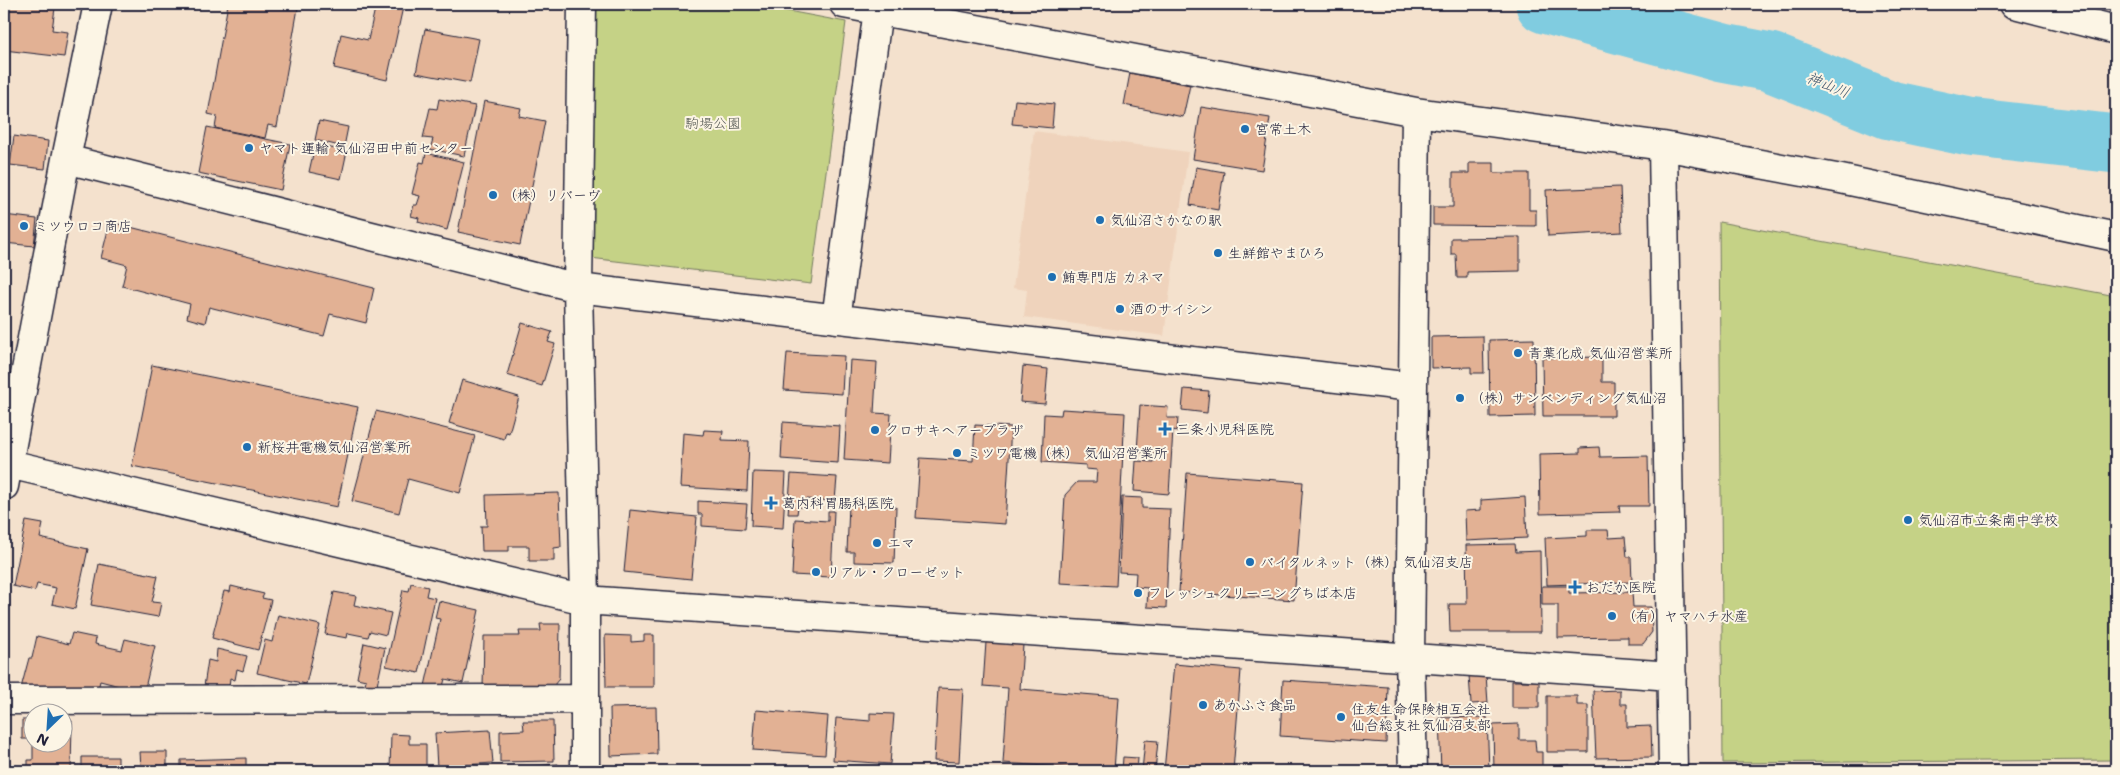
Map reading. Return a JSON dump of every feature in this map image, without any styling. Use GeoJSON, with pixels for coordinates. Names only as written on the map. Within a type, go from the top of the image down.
{"type":"FeatureCollection","features":[{"type":"Feature","properties":{"kind":"street"},"geometry":{"type":"LineString","coordinates":[[98,4],[66,159],[5,480],[585,600],[1672,676]]}},
{"type":"Feature","properties":{"kind":"street"},"geometry":{"type":"LineString","coordinates":[[582,4],[578,288],[585,600],[585,771]]}},
{"type":"Feature","properties":{"kind":"street"},"geometry":{"type":"LineString","coordinates":[[844,4],[1416,112],[1663,146],[1836,178],[2116,237]]}},
{"type":"Feature","properties":{"kind":"street"},"geometry":{"type":"LineString","coordinates":[[2014,4],[2116,30]]}},
{"type":"Feature","properties":{"kind":"street"},"geometry":{"type":"LineString","coordinates":[[836,318],[878,10]]}},
{"type":"Feature","properties":{"kind":"street"},"geometry":{"type":"LineString","coordinates":[[1413,771],[1410,657],[1416,112]]}},
{"type":"Feature","properties":{"kind":"street"},"geometry":{"type":"LineString","coordinates":[[1663,146],[1674,771]]}},
{"type":"Feature","properties":{"kind":"street"},"geometry":{"type":"LineString","coordinates":[[66,159],[578,288],[1412,387]]}},
{"type":"Feature","properties":{"kind":"street"},"geometry":{"type":"LineString","coordinates":[[4,700],[584,699]]}},
{"type":"Feature","properties":{"kind":"shaded area","name":"気仙沼さかなの駅"},"geometry":{"type":"Polygon","coordinates":[[[1034,131],[1188,152],[1164,336],[1024,317],[1027,290],[1013,288],[1034,131]]]}},
{"type":"Feature","properties":{"kind":"green space","name":"駒場公園"},"geometry":{"type":"Polygon","coordinates":[[[596,4],[751,4],[846,22],[811,284],[590,258],[596,4]]]}},
{"type":"Feature","properties":{"kind":"green space","name":"気仙沼市立条南中学校"},"geometry":{"type":"Polygon","coordinates":[[[1719,222],[2116,296],[2116,760],[1723,763],[1719,222]]]}},
{"type":"Feature","properties":{"kind":"building"},"geometry":{"type":"Polygon","coordinates":[[[4,4],[24,4],[55,8],[52,30],[68,32],[64,57],[4,50],[4,4]]]}},
{"type":"Feature","properties":{"kind":"building"},"geometry":{"type":"Polygon","coordinates":[[[228,4],[275,4],[298,8],[277,127],[268,125],[265,138],[215,128],[217,116],[208,114],[228,4]]]}},
{"type":"Feature","properties":{"kind":"building"},"geometry":{"type":"Polygon","coordinates":[[[376,4],[403,7],[387,80],[334,68],[341,34],[368,40],[376,4]]]}},
{"type":"Feature","properties":{"kind":"building"},"geometry":{"type":"Polygon","coordinates":[[[425,29],[479,39],[470,83],[416,73],[425,29]]]}},
{"type":"Feature","properties":{"kind":"building"},"geometry":{"type":"Polygon","coordinates":[[[1130,73],[1190,85],[1183,117],[1124,105],[1130,73]]]}},
{"type":"Feature","properties":{"kind":"building"},"geometry":{"type":"Polygon","coordinates":[[[439,99],[475,106],[464,156],[430,149],[433,139],[423,138],[430,108],[437,109],[439,99]]]}},
{"type":"Feature","properties":{"kind":"building"},"geometry":{"type":"Polygon","coordinates":[[[1015,100],[1054,104],[1052,128],[1012,124],[1015,100]]]}},
{"type":"Feature","properties":{"kind":"building"},"geometry":{"type":"Polygon","coordinates":[[[484,101],[521,108],[519,116],[545,121],[520,245],[458,232],[484,101]]]}},
{"type":"Feature","properties":{"kind":"building"},"geometry":{"type":"Polygon","coordinates":[[[1201,107],[1270,118],[1262,170],[1193,159],[1201,107]]]}},
{"type":"Feature","properties":{"kind":"building"},"geometry":{"type":"Polygon","coordinates":[[[319,121],[348,127],[344,147],[315,140],[319,121]]]}},
{"type":"Feature","properties":{"kind":"building"},"geometry":{"type":"Polygon","coordinates":[[[207,127],[290,144],[281,190],[198,173],[207,127]]]}},
{"type":"Feature","properties":{"kind":"building"},"geometry":{"type":"Polygon","coordinates":[[[4,136],[10,136],[7,164],[4,164],[4,136]]]}},
{"type":"Feature","properties":{"kind":"building"},"geometry":{"type":"Polygon","coordinates":[[[14,136],[48,141],[45,169],[10,165],[14,136]]]}},
{"type":"Feature","properties":{"kind":"building"},"geometry":{"type":"Polygon","coordinates":[[[315,145],[347,151],[341,179],[309,172],[315,145]]]}},
{"type":"Feature","properties":{"kind":"building"},"geometry":{"type":"Polygon","coordinates":[[[426,153],[464,162],[447,230],[418,222],[419,218],[411,216],[414,205],[417,205],[420,196],[412,194],[420,162],[424,163],[426,153]]]}},
{"type":"Feature","properties":{"kind":"building"},"geometry":{"type":"Polygon","coordinates":[[[1469,163],[1494,163],[1494,173],[1529,173],[1529,210],[1536,210],[1536,226],[1433,225],[1433,207],[1453,207],[1453,173],[1469,173],[1469,163]]]}},
{"type":"Feature","properties":{"kind":"building"},"geometry":{"type":"Polygon","coordinates":[[[1196,167],[1224,172],[1218,210],[1190,205],[1196,167]]]}},
{"type":"Feature","properties":{"kind":"building"},"geometry":{"type":"Polygon","coordinates":[[[1620,187],[1622,232],[1548,236],[1546,190],[1620,187]]]}},
{"type":"Feature","properties":{"kind":"building"},"geometry":{"type":"Polygon","coordinates":[[[4,215],[37,219],[34,246],[4,243],[4,215]]]}},
{"type":"Feature","properties":{"kind":"building"},"geometry":{"type":"Polygon","coordinates":[[[110,222],[374,288],[366,323],[330,314],[324,336],[209,307],[205,323],[187,318],[190,304],[122,286],[127,265],[101,258],[110,222]]]}},
{"type":"Feature","properties":{"kind":"building"},"geometry":{"type":"Polygon","coordinates":[[[1520,237],[1520,271],[1467,272],[1467,278],[1457,278],[1456,254],[1451,254],[1451,238],[1520,237]]]}},
{"type":"Feature","properties":{"kind":"building"},"geometry":{"type":"Polygon","coordinates":[[[522,323],[552,332],[548,342],[555,344],[542,386],[507,375],[522,323]]]}},
{"type":"Feature","properties":{"kind":"building"},"geometry":{"type":"Polygon","coordinates":[[[1483,336],[1484,373],[1471,373],[1471,367],[1431,368],[1431,337],[1483,336]]]}},
{"type":"Feature","properties":{"kind":"building"},"geometry":{"type":"Polygon","coordinates":[[[1534,339],[1535,416],[1490,417],[1489,340],[1534,339]]]}},
{"type":"Feature","properties":{"kind":"building"},"geometry":{"type":"Polygon","coordinates":[[[787,353],[844,356],[842,394],[784,390],[787,353]]]}},
{"type":"Feature","properties":{"kind":"building"},"geometry":{"type":"Polygon","coordinates":[[[1602,357],[1602,382],[1614,382],[1614,416],[1543,416],[1542,358],[1602,357]]]}},
{"type":"Feature","properties":{"kind":"building"},"geometry":{"type":"Polygon","coordinates":[[[850,360],[877,362],[874,413],[891,414],[888,463],[844,460],[850,360]]]}},
{"type":"Feature","properties":{"kind":"building"},"geometry":{"type":"Polygon","coordinates":[[[152,365],[358,407],[337,507],[132,466],[152,365]]]}},
{"type":"Feature","properties":{"kind":"building"},"geometry":{"type":"Polygon","coordinates":[[[1023,366],[1048,369],[1045,404],[1020,402],[1023,366]]]}},
{"type":"Feature","properties":{"kind":"building"},"geometry":{"type":"Polygon","coordinates":[[[462,380],[519,397],[509,433],[506,432],[504,439],[449,423],[462,380]]]}},
{"type":"Feature","properties":{"kind":"building"},"geometry":{"type":"Polygon","coordinates":[[[1184,389],[1209,391],[1207,413],[1182,410],[1184,389]]]}},
{"type":"Feature","properties":{"kind":"building"},"geometry":{"type":"Polygon","coordinates":[[[1140,405],[1168,407],[1167,418],[1178,418],[1177,431],[1173,430],[1169,494],[1134,491],[1136,461],[1154,462],[1155,453],[1137,452],[1140,405]]]}},
{"type":"Feature","properties":{"kind":"building"},"geometry":{"type":"Polygon","coordinates":[[[1062,409],[1125,413],[1116,586],[1060,583],[1065,495],[1077,482],[1096,482],[1097,470],[1086,469],[1086,465],[1042,462],[1044,414],[1061,415],[1062,409]]]}},
{"type":"Feature","properties":{"kind":"building"},"geometry":{"type":"Polygon","coordinates":[[[376,411],[475,436],[460,493],[408,479],[399,513],[352,501],[376,411]]]}},
{"type":"Feature","properties":{"kind":"building"},"geometry":{"type":"Polygon","coordinates":[[[783,422],[840,426],[838,463],[781,459],[783,422]]]}},
{"type":"Feature","properties":{"kind":"building"},"geometry":{"type":"Polygon","coordinates":[[[975,425],[1011,427],[1005,524],[916,518],[920,458],[973,461],[975,425]]]}},
{"type":"Feature","properties":{"kind":"building"},"geometry":{"type":"Polygon","coordinates":[[[704,430],[723,431],[722,440],[749,441],[747,491],[680,487],[683,433],[703,435],[704,430]]]}},
{"type":"Feature","properties":{"kind":"building"},"geometry":{"type":"Polygon","coordinates":[[[1599,447],[1600,457],[1648,456],[1649,506],[1619,506],[1620,512],[1540,514],[1539,454],[1580,453],[1580,448],[1599,447]]]}},
{"type":"Feature","properties":{"kind":"building"},"geometry":{"type":"Polygon","coordinates":[[[753,472],[786,473],[783,528],[751,526],[753,472]]]}},
{"type":"Feature","properties":{"kind":"building"},"geometry":{"type":"Polygon","coordinates":[[[1187,473],[1303,482],[1294,600],[1179,592],[1187,473]]]}},
{"type":"Feature","properties":{"kind":"building"},"geometry":{"type":"Polygon","coordinates":[[[791,474],[837,477],[835,501],[806,499],[806,507],[798,507],[797,514],[788,514],[791,474]]]}},
{"type":"Feature","properties":{"kind":"building"},"geometry":{"type":"Polygon","coordinates":[[[559,493],[561,547],[554,548],[554,561],[529,561],[529,546],[509,546],[509,551],[482,551],[481,526],[487,526],[486,495],[559,493]]]}},
{"type":"Feature","properties":{"kind":"building"},"geometry":{"type":"Polygon","coordinates":[[[1122,497],[1142,498],[1142,508],[1170,509],[1166,608],[1147,607],[1148,588],[1135,587],[1136,573],[1119,572],[1122,497]]]}},
{"type":"Feature","properties":{"kind":"building"},"geometry":{"type":"Polygon","coordinates":[[[1525,497],[1527,538],[1466,541],[1465,511],[1481,510],[1481,500],[1525,497]]]}},
{"type":"Feature","properties":{"kind":"building"},"geometry":{"type":"Polygon","coordinates":[[[698,501],[747,504],[745,529],[702,526],[702,514],[698,514],[698,501]]]}},
{"type":"Feature","properties":{"kind":"building"},"geometry":{"type":"Polygon","coordinates":[[[849,505],[896,507],[894,563],[854,562],[854,552],[847,552],[849,505]]]}},
{"type":"Feature","properties":{"kind":"building"},"geometry":{"type":"Polygon","coordinates":[[[630,510],[697,517],[691,579],[624,572],[630,510]]]}},
{"type":"Feature","properties":{"kind":"building"},"geometry":{"type":"Polygon","coordinates":[[[828,511],[834,511],[831,577],[792,575],[795,519],[828,521],[828,511]]]}},
{"type":"Feature","properties":{"kind":"building"},"geometry":{"type":"Polygon","coordinates":[[[26,521],[43,524],[40,538],[88,549],[75,609],[52,604],[56,588],[37,584],[35,591],[13,586],[26,521]]]}},
{"type":"Feature","properties":{"kind":"building"},"geometry":{"type":"Polygon","coordinates":[[[1587,530],[1608,530],[1609,538],[1625,537],[1627,557],[1631,557],[1632,582],[1547,585],[1545,538],[1587,536],[1587,530]]]}},
{"type":"Feature","properties":{"kind":"building"},"geometry":{"type":"Polygon","coordinates":[[[1515,544],[1516,552],[1540,551],[1541,632],[1450,632],[1449,604],[1467,604],[1466,545],[1515,544]]]}},
{"type":"Feature","properties":{"kind":"building"},"geometry":{"type":"Polygon","coordinates":[[[99,564],[158,576],[152,602],[161,603],[158,617],[91,605],[99,564]]]}},
{"type":"Feature","properties":{"kind":"building"},"geometry":{"type":"Polygon","coordinates":[[[411,583],[428,587],[426,596],[435,598],[419,673],[386,666],[403,590],[409,591],[411,583]]]}},
{"type":"Feature","properties":{"kind":"building"},"geometry":{"type":"Polygon","coordinates":[[[231,586],[264,594],[262,598],[271,600],[258,650],[212,638],[224,591],[230,592],[231,586]]]}},
{"type":"Feature","properties":{"kind":"building"},"geometry":{"type":"Polygon","coordinates":[[[1542,586],[1569,586],[1569,593],[1632,592],[1633,607],[1651,607],[1652,632],[1643,644],[1628,644],[1628,637],[1558,638],[1558,605],[1542,605],[1542,586]]]}},
{"type":"Feature","properties":{"kind":"building"},"geometry":{"type":"Polygon","coordinates":[[[334,592],[356,596],[354,605],[391,613],[386,635],[370,631],[368,637],[348,633],[347,638],[325,634],[334,592]]]}},
{"type":"Feature","properties":{"kind":"building"},"geometry":{"type":"Polygon","coordinates":[[[439,601],[479,610],[463,683],[445,679],[442,690],[425,686],[440,619],[435,618],[439,601]]]}},
{"type":"Feature","properties":{"kind":"building"},"geometry":{"type":"Polygon","coordinates":[[[278,615],[320,625],[306,684],[257,673],[265,640],[272,642],[278,615]]]}},
{"type":"Feature","properties":{"kind":"building"},"geometry":{"type":"Polygon","coordinates":[[[540,624],[560,624],[559,679],[553,686],[483,688],[484,636],[520,636],[519,631],[541,631],[540,624]]]}},
{"type":"Feature","properties":{"kind":"building"},"geometry":{"type":"Polygon","coordinates":[[[72,633],[96,638],[95,644],[122,650],[125,639],[155,646],[144,692],[100,681],[98,689],[21,688],[29,658],[32,658],[37,636],[69,644],[72,633]]]}},
{"type":"Feature","properties":{"kind":"building"},"geometry":{"type":"Polygon","coordinates":[[[605,635],[631,636],[631,642],[644,641],[644,635],[654,635],[654,687],[606,687],[605,635]]]}},
{"type":"Feature","properties":{"kind":"building"},"geometry":{"type":"Polygon","coordinates":[[[986,642],[1023,645],[1020,689],[1119,697],[1114,771],[1003,763],[1008,688],[983,686],[986,642]]]}},
{"type":"Feature","properties":{"kind":"building"},"geometry":{"type":"Polygon","coordinates":[[[364,643],[385,648],[376,690],[364,688],[366,680],[357,678],[364,643]]]}},
{"type":"Feature","properties":{"kind":"building"},"geometry":{"type":"Polygon","coordinates":[[[217,649],[247,656],[243,671],[237,669],[235,680],[230,678],[228,694],[203,693],[208,660],[216,662],[217,649]]]}},
{"type":"Feature","properties":{"kind":"building"},"geometry":{"type":"Polygon","coordinates":[[[1174,664],[1241,670],[1233,771],[1164,771],[1174,664]]]}},
{"type":"Feature","properties":{"kind":"building"},"geometry":{"type":"Polygon","coordinates":[[[1469,675],[1486,675],[1488,703],[1471,704],[1469,675]]]}},
{"type":"Feature","properties":{"kind":"building"},"geometry":{"type":"Polygon","coordinates":[[[1283,680],[1388,687],[1386,743],[1280,736],[1283,680]]]}},
{"type":"Feature","properties":{"kind":"building"},"geometry":{"type":"Polygon","coordinates":[[[1512,681],[1539,681],[1539,708],[1512,708],[1512,681]]]}},
{"type":"Feature","properties":{"kind":"building"},"geometry":{"type":"Polygon","coordinates":[[[938,688],[963,689],[959,762],[934,761],[938,688]]]}},
{"type":"Feature","properties":{"kind":"building"},"geometry":{"type":"Polygon","coordinates":[[[1620,690],[1620,704],[1627,704],[1627,727],[1651,726],[1652,757],[1596,758],[1593,691],[1620,690]]]}},
{"type":"Feature","properties":{"kind":"building"},"geometry":{"type":"Polygon","coordinates":[[[1547,696],[1577,696],[1577,705],[1588,705],[1588,752],[1547,752],[1547,696]]]}},
{"type":"Feature","properties":{"kind":"building"},"geometry":{"type":"Polygon","coordinates":[[[656,707],[657,754],[611,756],[610,708],[656,707]]]}},
{"type":"Feature","properties":{"kind":"building"},"geometry":{"type":"Polygon","coordinates":[[[756,710],[828,716],[825,755],[753,750],[756,710]]]}},
{"type":"Feature","properties":{"kind":"building"},"geometry":{"type":"Polygon","coordinates":[[[870,713],[894,714],[890,764],[833,760],[836,718],[870,721],[870,713]]]}},
{"type":"Feature","properties":{"kind":"building"},"geometry":{"type":"Polygon","coordinates":[[[1487,717],[1489,771],[1441,771],[1439,718],[1487,717]]]}},
{"type":"Feature","properties":{"kind":"building"},"geometry":{"type":"Polygon","coordinates":[[[523,721],[553,721],[554,761],[500,762],[500,731],[524,730],[523,721]]]}},
{"type":"Feature","properties":{"kind":"building"},"geometry":{"type":"Polygon","coordinates":[[[1519,724],[1519,740],[1535,740],[1536,752],[1542,752],[1542,771],[1494,771],[1493,725],[1519,724]]]}},
{"type":"Feature","properties":{"kind":"building"},"geometry":{"type":"Polygon","coordinates":[[[490,730],[493,763],[437,767],[435,733],[490,730]]]}},
{"type":"Feature","properties":{"kind":"building"},"geometry":{"type":"Polygon","coordinates":[[[391,734],[409,735],[409,744],[426,744],[426,771],[390,771],[391,734]]]}},
{"type":"Feature","properties":{"kind":"building"},"geometry":{"type":"Polygon","coordinates":[[[1145,740],[1158,741],[1155,771],[1142,771],[1145,740]]]}},
{"type":"Feature","properties":{"kind":"building"},"geometry":{"type":"Polygon","coordinates":[[[33,752],[71,752],[71,771],[28,771],[28,760],[33,760],[33,752]]]}},
{"type":"Feature","properties":{"kind":"building"},"geometry":{"type":"Polygon","coordinates":[[[140,752],[167,752],[167,771],[133,771],[133,769],[141,767],[140,752]]]}},
{"type":"Feature","properties":{"kind":"building"},"geometry":{"type":"Polygon","coordinates":[[[82,757],[118,757],[118,771],[82,771],[82,757]]]}},
{"type":"Feature","properties":{"kind":"building"},"geometry":{"type":"Polygon","coordinates":[[[1123,757],[1138,758],[1137,771],[1122,771],[1123,757]]]}},
{"type":"Feature","properties":{"kind":"building"},"geometry":{"type":"Polygon","coordinates":[[[246,758],[246,771],[181,771],[181,760],[246,758]]]}},
{"type":"Feature","properties":{"kind":"building"},"geometry":{"type":"Polygon","coordinates":[[[558,764],[559,771],[504,771],[503,769],[558,764]]]}},
{"type":"Feature","properties":{"kind":"building"},"geometry":{"type":"Polygon","coordinates":[[[1570,765],[1571,771],[1548,771],[1548,766],[1570,765]]]}},
{"type":"Feature","properties":{"kind":"waterway","name":"神山川"},"geometry":{"type":"LineString","coordinates":[[1545,4],[1723,53],[1770,62],[1890,110],[1969,127],[2116,144]]}},
{"type":"Feature","properties":{"kind":"place","name":"宮常土木"},"geometry":{"type":"Point","coordinates":[1245,129]}},
{"type":"Feature","properties":{"kind":"place","name":"ヤマト運輸 気仙沼田中前センター"},"geometry":{"type":"Point","coordinates":[249,148]}},
{"type":"Feature","properties":{"kind":"place","name":"（株）リバーヴ"},"geometry":{"type":"Point","coordinates":[493,195]}},
{"type":"Feature","properties":{"kind":"place","name":"気仙沼さかなの駅"},"geometry":{"type":"Point","coordinates":[1100,220]}},
{"type":"Feature","properties":{"kind":"place","name":"ミツウロコ商店"},"geometry":{"type":"Point","coordinates":[24,226]}},
{"type":"Feature","properties":{"kind":"place","name":"生鮮館やまひろ"},"geometry":{"type":"Point","coordinates":[1218,253]}},
{"type":"Feature","properties":{"kind":"place","name":"鮪専門店 カネマ"},"geometry":{"type":"Point","coordinates":[1052,277]}},
{"type":"Feature","properties":{"kind":"place","name":"酒のサイシン"},"geometry":{"type":"Point","coordinates":[1120,309]}},
{"type":"Feature","properties":{"kind":"place","name":"青葉化成 気仙沼営業所"},"geometry":{"type":"Point","coordinates":[1518,353]}},
{"type":"Feature","properties":{"kind":"place","name":"（株）サンベンディング気仙沼"},"geometry":{"type":"Point","coordinates":[1460,398]}},
{"type":"Feature","properties":{"kind":"place","name":"三条小児科医院"},"geometry":{"type":"Point","coordinates":[1165,429]}},
{"type":"Feature","properties":{"kind":"place","name":"クロサキヘアープラザ"},"geometry":{"type":"Point","coordinates":[875,430]}},
{"type":"Feature","properties":{"kind":"place","name":"新桜井電機気仙沼営業所"},"geometry":{"type":"Point","coordinates":[247,447]}},
{"type":"Feature","properties":{"kind":"place","name":"ミツワ電機（株） 気仙沼営業所"},"geometry":{"type":"Point","coordinates":[957,453]}},
{"type":"Feature","properties":{"kind":"place","name":"葛内科胃腸科医院"},"geometry":{"type":"Point","coordinates":[771,503]}},
{"type":"Feature","properties":{"kind":"place","name":"気仙沼市立条南中学校"},"geometry":{"type":"Point","coordinates":[1908,520]}},
{"type":"Feature","properties":{"kind":"place","name":"エマ"},"geometry":{"type":"Point","coordinates":[877,543]}},
{"type":"Feature","properties":{"kind":"place","name":"バイタルネット（株） 気仙沼支店"},"geometry":{"type":"Point","coordinates":[1250,562]}},
{"type":"Feature","properties":{"kind":"place","name":"リアル・クローゼット"},"geometry":{"type":"Point","coordinates":[816,572]}},
{"type":"Feature","properties":{"kind":"place","name":"おだか医院"},"geometry":{"type":"Point","coordinates":[1575,587]}},
{"type":"Feature","properties":{"kind":"place","name":"フレッシュクリーニングちば本店"},"geometry":{"type":"Point","coordinates":[1138,593]}},
{"type":"Feature","properties":{"kind":"place","name":"（有）ヤマハチ水産"},"geometry":{"type":"Point","coordinates":[1612,616]}},
{"type":"Feature","properties":{"kind":"place","name":"あかふさ食品"},"geometry":{"type":"Point","coordinates":[1203,705]}},
{"type":"Feature","properties":{"kind":"place","name":"住友生命保険相互会社 仙台総支社気仙沼支部"},"geometry":{"type":"Point","coordinates":[1341,717]}}]}
